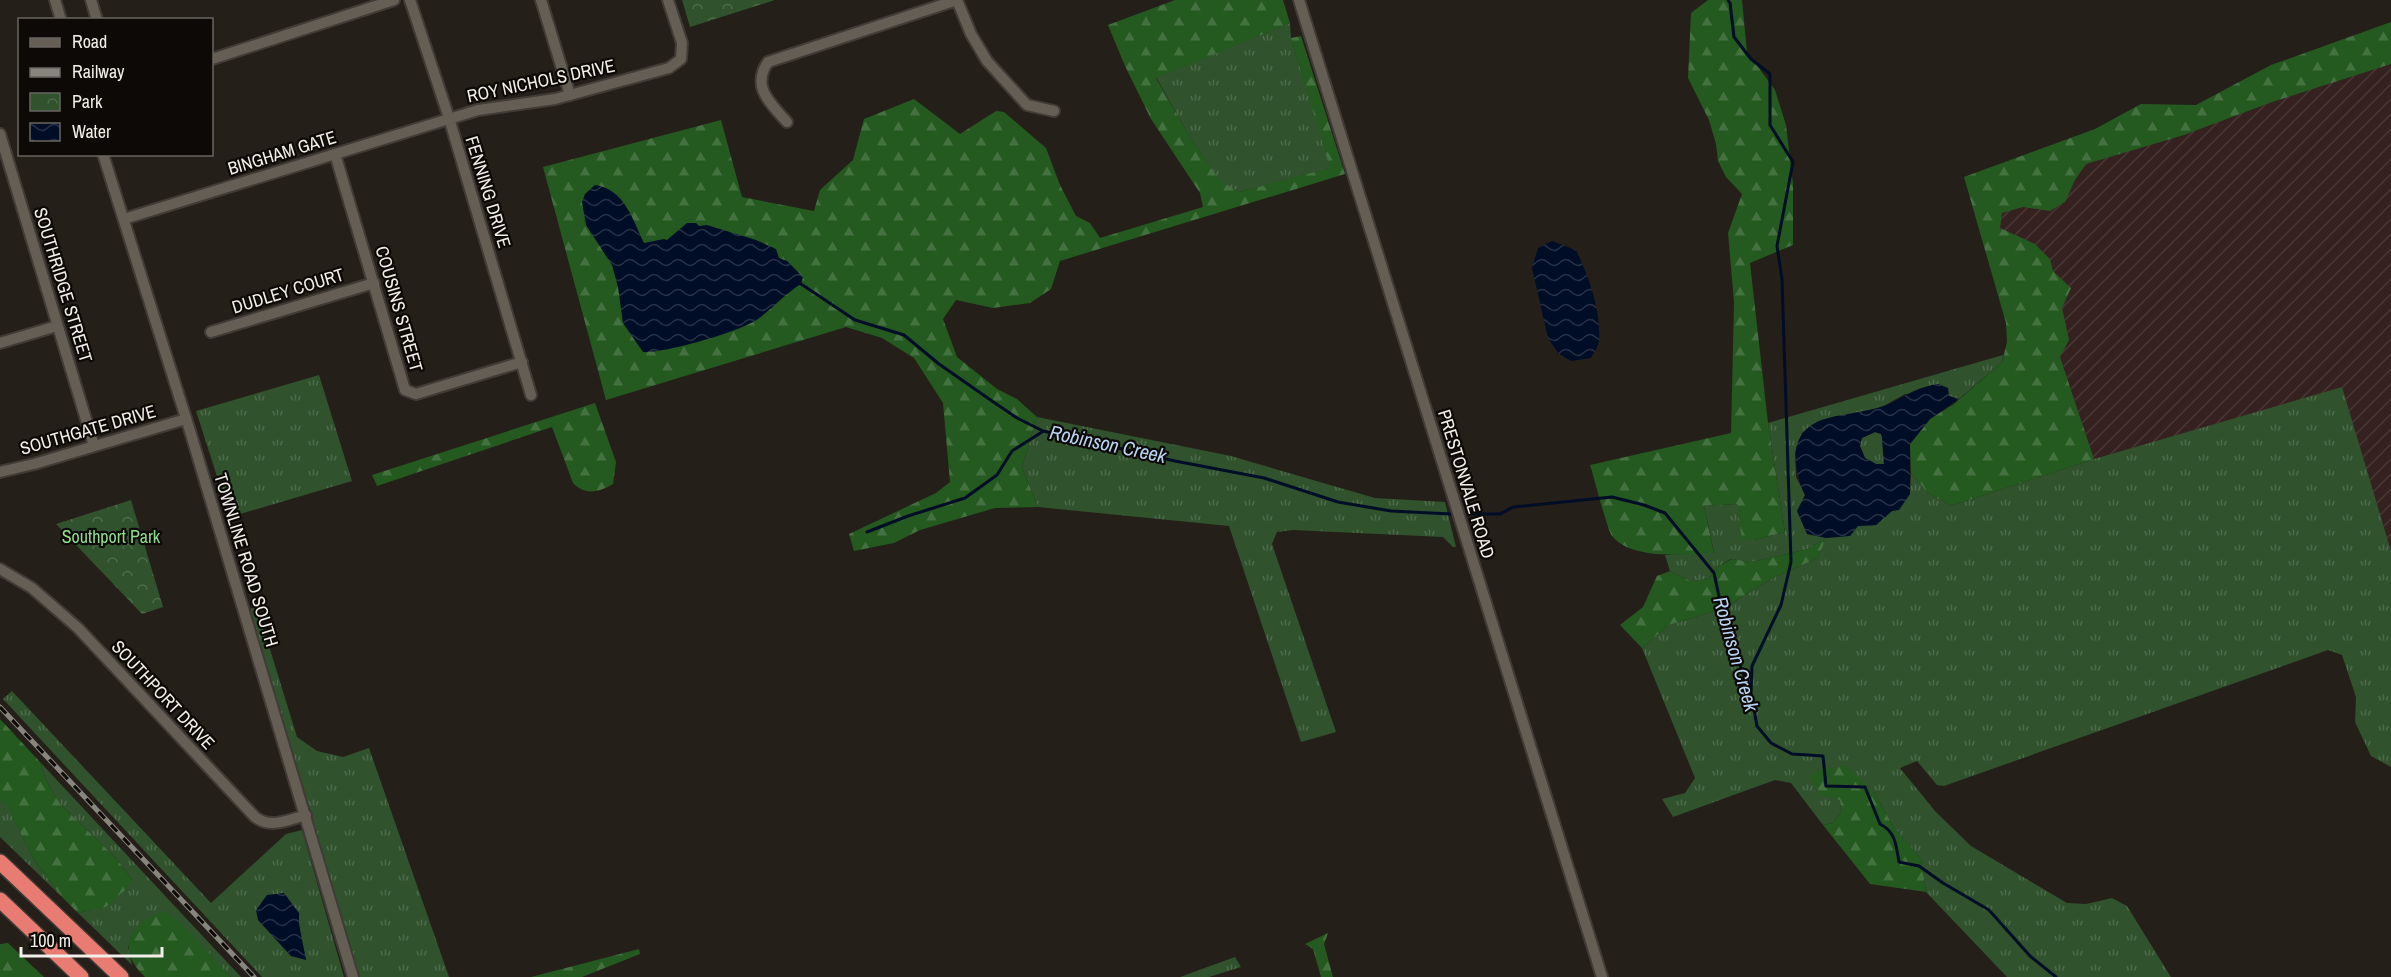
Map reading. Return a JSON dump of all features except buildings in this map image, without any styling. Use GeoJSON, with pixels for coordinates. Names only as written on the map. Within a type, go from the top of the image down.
{"type":"FeatureCollection","features":[{"type":"Feature","properties":{"kind":"highway"},"geometry":{"type":"LineString","coordinates":[[0,862],[121,977]]}},
{"type":"Feature","properties":{"kind":"highway"},"geometry":{"type":"LineString","coordinates":[[0,900],[81,977]]}},
{"type":"Feature","properties":{"kind":"street"},"geometry":{"type":"LineString","coordinates":[[55,0],[60,18]]}},
{"type":"Feature","properties":{"kind":"street"},"geometry":{"type":"LineString","coordinates":[[91,0],[96,18]]}},
{"type":"Feature","properties":{"kind":"street"},"geometry":{"type":"LineString","coordinates":[[213,59],[394,0]]}},
{"type":"Feature","properties":{"kind":"street","name":"FENNING DRIVE"},"geometry":{"type":"LineString","coordinates":[[410,0],[449,118],[531,395]]}},
{"type":"Feature","properties":{"kind":"street"},"geometry":{"type":"LineString","coordinates":[[541,0],[570,95]]}},
{"type":"Feature","properties":{"kind":"street","name":"ROY NICHOLS DRIVE"},"geometry":{"type":"LineString","coordinates":[[449,118],[478,110],[570,95],[669,68],[678,63],[683,50],[668,0]]}},
{"type":"Feature","properties":{"kind":"street"},"geometry":{"type":"LineString","coordinates":[[787,122],[766,100],[761,86],[761,72],[768,62],[957,0],[971,34],[987,61],[1027,105],[1054,111]]}},
{"type":"Feature","properties":{"kind":"street","name":"PRESTONVALE ROAD"},"geometry":{"type":"LineString","coordinates":[[1299,0],[1602,977]]}},
{"type":"Feature","properties":{"kind":"street","name":"BINGHAM GATE"},"geometry":{"type":"LineString","coordinates":[[123,219],[449,118]]}},
{"type":"Feature","properties":{"kind":"street","name":"SOUTHRIDGE STREET"},"geometry":{"type":"LineString","coordinates":[[0,134],[94,446]]}},
{"type":"Feature","properties":{"kind":"street","name":"COUSINS STREET"},"geometry":{"type":"LineString","coordinates":[[335,154],[405,390],[416,394],[522,362]]}},
{"type":"Feature","properties":{"kind":"street","name":"TOWNLINE ROAD SOUTH"},"geometry":{"type":"LineString","coordinates":[[105,156],[306,815],[353,977]]}},
{"type":"Feature","properties":{"kind":"street","name":"DUDLEY COURT"},"geometry":{"type":"LineString","coordinates":[[211,332],[374,283]]}},
{"type":"Feature","properties":{"kind":"street"},"geometry":{"type":"LineString","coordinates":[[0,343],[57,326]]}},
{"type":"Feature","properties":{"kind":"street","name":"SOUTHGATE DRIVE"},"geometry":{"type":"LineString","coordinates":[[0,472],[186,419]]}},
{"type":"Feature","properties":{"kind":"street","name":"SOUTHPORT DRIVE"},"geometry":{"type":"LineString","coordinates":[[0,568],[32,588],[78,628],[255,818],[268,824],[306,815]]}},
{"type":"Feature","properties":{"kind":"shaded area"},"geometry":{"type":"Polygon","coordinates":[[[2391,45],[2391,551],[2341,388],[2094,459],[2060,357],[1968,180],[2391,45]]]}},
{"type":"Feature","properties":{"kind":"green space"},"geometry":{"type":"Polygon","coordinates":[[[682,0],[775,0],[690,27],[682,0]]]}},
{"type":"Feature","properties":{"kind":"green space"},"geometry":{"type":"Polygon","coordinates":[[[1175,0],[1283,0],[1290,23],[1156,78],[1186,130],[1219,180],[1239,192],[1330,168],[1291,38],[1301,36],[1345,174],[1060,261],[1051,289],[1030,303],[993,308],[956,300],[943,319],[957,357],[997,389],[1017,399],[1037,417],[1022,467],[1038,507],[995,508],[920,530],[894,543],[854,551],[849,534],[936,493],[950,482],[943,403],[914,358],[882,338],[846,327],[606,400],[543,167],[721,120],[742,197],[814,211],[820,190],[853,160],[864,119],[914,99],[960,134],[996,111],[1004,112],[1046,148],[1060,185],[1076,216],[1090,223],[1100,238],[1203,207],[1200,193],[1151,119],[1108,25],[1175,0]]]}},
{"type":"Feature","properties":{"kind":"green space"},"geometry":{"type":"Polygon","coordinates":[[[1708,0],[1742,0],[1747,52],[1775,90],[1786,125],[1793,184],[1793,245],[1750,263],[1768,423],[1785,532],[1755,540],[1742,540],[1737,504],[1704,506],[1714,553],[1675,555],[1646,553],[1621,544],[1612,536],[1590,465],[1731,433],[1734,302],[1728,233],[1742,194],[1726,177],[1718,161],[1709,120],[1688,78],[1691,13],[1708,0]]]}},
{"type":"Feature","properties":{"kind":"green space"},"geometry":{"type":"Polygon","coordinates":[[[2391,22],[2391,64],[2272,102],[2184,135],[2086,164],[2075,180],[2065,202],[2050,211],[2023,207],[2002,213],[2000,228],[2035,244],[2050,259],[2053,271],[2071,288],[2062,308],[2069,340],[2060,357],[2094,459],[1951,506],[1928,493],[1911,473],[1910,444],[1930,419],[1954,404],[2002,362],[2007,342],[2006,323],[1964,177],[2095,129],[2141,104],[2196,105],[2271,65],[2391,22]]]}},
{"type":"Feature","properties":{"kind":"green space"},"geometry":{"type":"Polygon","coordinates":[[[1290,23],[1291,38],[1331,168],[1239,192],[1219,181],[1186,130],[1156,77],[1290,23]]]}},
{"type":"Feature","properties":{"kind":"green space"},"geometry":{"type":"Polygon","coordinates":[[[2003,355],[2002,362],[1959,399],[1949,396],[1905,394],[1880,408],[1821,420],[1802,433],[1795,452],[1796,477],[1805,495],[1857,526],[1876,525],[1910,494],[1911,473],[1928,493],[1951,506],[2094,459],[2342,387],[2391,551],[2391,767],[2371,756],[2355,722],[2356,697],[2342,655],[2328,650],[1944,786],[1937,785],[1917,761],[1900,768],[1935,811],[1971,846],[2067,903],[2086,904],[2112,898],[2127,906],[2171,977],[2007,977],[1926,892],[1921,859],[1893,826],[1874,792],[1840,800],[1841,813],[1832,823],[1823,825],[1791,783],[1775,780],[1673,817],[1662,799],[1685,793],[1695,778],[1642,648],[1669,625],[1724,608],[1773,578],[1818,558],[1825,539],[1808,549],[1752,562],[1731,559],[1717,567],[1709,579],[1691,581],[1670,571],[1665,555],[1714,552],[1704,506],[1737,504],[1755,540],[1785,532],[1768,423],[2003,355]]]}},
{"type":"Feature","properties":{"kind":"green space"},"geometry":{"type":"Polygon","coordinates":[[[319,375],[352,481],[230,517],[196,411],[319,375]]]}},
{"type":"Feature","properties":{"kind":"green space"},"geometry":{"type":"Polygon","coordinates":[[[595,403],[616,462],[613,484],[603,489],[582,490],[573,483],[552,427],[377,486],[372,475],[595,403]]]}},
{"type":"Feature","properties":{"kind":"green space"},"geometry":{"type":"Polygon","coordinates":[[[1037,417],[1231,456],[1375,498],[1445,502],[1456,547],[1453,547],[1443,537],[1293,530],[1277,532],[1272,544],[1336,732],[1301,742],[1229,526],[1038,507],[1022,467],[1037,417]]]}},
{"type":"Feature","properties":{"kind":"green space"},"geometry":{"type":"Polygon","coordinates":[[[1875,432],[1881,434],[1882,437],[1884,464],[1876,464],[1865,458],[1860,446],[1862,438],[1875,432]]]}},
{"type":"Feature","properties":{"kind":"green space","name":"Southport Park"},"geometry":{"type":"Polygon","coordinates":[[[131,500],[163,607],[142,614],[56,524],[131,500]]]}},
{"type":"Feature","properties":{"kind":"green space"},"geometry":{"type":"Polygon","coordinates":[[[1826,538],[1818,558],[1773,578],[1724,608],[1669,625],[1642,648],[1620,625],[1643,607],[1657,576],[1670,571],[1691,581],[1709,579],[1717,567],[1732,559],[1752,562],[1808,549],[1826,538]]]}},
{"type":"Feature","properties":{"kind":"green space"},"geometry":{"type":"Polygon","coordinates":[[[257,607],[297,737],[317,751],[343,757],[369,748],[449,977],[359,977],[250,609],[257,607]]]}},
{"type":"Feature","properties":{"kind":"green space"},"geometry":{"type":"Polygon","coordinates":[[[12,691],[211,903],[286,834],[302,830],[344,977],[262,977],[3,699],[12,691]]]}},
{"type":"Feature","properties":{"kind":"green space"},"geometry":{"type":"Polygon","coordinates":[[[0,719],[40,762],[46,780],[60,804],[115,857],[132,879],[125,890],[106,907],[78,913],[61,896],[34,860],[6,804],[0,801],[0,719]]]}},
{"type":"Feature","properties":{"kind":"green space"},"geometry":{"type":"Polygon","coordinates":[[[40,762],[241,977],[231,977],[207,953],[128,946],[132,965],[78,913],[91,910],[132,879],[115,857],[60,804],[46,780],[40,762]]]}},
{"type":"Feature","properties":{"kind":"green space"},"geometry":{"type":"Polygon","coordinates":[[[1847,766],[1874,792],[1893,826],[1921,859],[1926,892],[1870,884],[1823,825],[1832,823],[1841,813],[1840,800],[1822,795],[1809,777],[1819,770],[1847,766]]]}},
{"type":"Feature","properties":{"kind":"green space"},"geometry":{"type":"Polygon","coordinates":[[[0,801],[6,803],[34,860],[61,896],[0,837],[0,801]]]}},
{"type":"Feature","properties":{"kind":"green space"},"geometry":{"type":"Polygon","coordinates":[[[159,912],[169,913],[184,926],[231,977],[145,977],[131,958],[130,941],[139,926],[159,912]]]}},
{"type":"Feature","properties":{"kind":"green space"},"geometry":{"type":"Polygon","coordinates":[[[1328,933],[1324,944],[1333,977],[1321,977],[1313,949],[1305,944],[1328,933]]]}},
{"type":"Feature","properties":{"kind":"green space"},"geometry":{"type":"Polygon","coordinates":[[[8,943],[44,977],[0,977],[0,944],[8,943]]]}},
{"type":"Feature","properties":{"kind":"green space"},"geometry":{"type":"Polygon","coordinates":[[[639,949],[640,954],[582,977],[531,977],[639,949]]]}},
{"type":"Feature","properties":{"kind":"green space"},"geometry":{"type":"Polygon","coordinates":[[[1235,957],[1241,967],[1209,977],[1180,977],[1235,957]]]}},
{"type":"Feature","properties":{"kind":"water"},"geometry":{"type":"Polygon","coordinates":[[[595,185],[605,188],[621,199],[632,216],[644,243],[667,240],[687,223],[707,225],[756,240],[776,249],[779,258],[787,261],[803,277],[801,284],[749,324],[684,345],[643,352],[623,323],[612,265],[586,225],[582,202],[585,194],[595,185]]]}},
{"type":"Feature","properties":{"kind":"water"},"geometry":{"type":"Polygon","coordinates":[[[1552,241],[1576,250],[1590,283],[1599,330],[1596,350],[1591,358],[1571,361],[1558,353],[1548,338],[1532,268],[1538,248],[1552,241]]]}},
{"type":"Feature","properties":{"kind":"water"},"geometry":{"type":"Polygon","coordinates":[[[1938,384],[1948,388],[1949,396],[1959,399],[1930,419],[1910,444],[1910,494],[1899,510],[1892,511],[1876,525],[1858,526],[1850,536],[1826,538],[1807,534],[1797,511],[1805,495],[1796,463],[1798,442],[1803,433],[1822,420],[1877,408],[1928,386],[1938,384]],[[1875,432],[1862,438],[1860,446],[1865,458],[1876,464],[1884,464],[1881,434],[1875,432]]]}},
{"type":"Feature","properties":{"kind":"water"},"geometry":{"type":"Polygon","coordinates":[[[284,893],[299,913],[306,960],[291,956],[258,920],[256,910],[267,895],[284,893]]]}},
{"type":"Feature","properties":{"kind":"waterway"},"geometry":{"type":"LineString","coordinates":[[1728,0],[1734,37],[1751,59],[1770,74],[1770,125],[1793,162],[1777,246],[1782,279],[1791,562],[1781,605],[1752,666],[1751,693]]}},
{"type":"Feature","properties":{"kind":"waterway","name":"Robinson Creek"},"geometry":{"type":"LineString","coordinates":[[801,284],[855,320],[904,335],[939,364],[992,401],[1017,418],[1043,431],[1175,461],[1264,478],[1338,502],[1391,511],[1451,514]]}},
{"type":"Feature","properties":{"kind":"waterway"},"geometry":{"type":"LineString","coordinates":[[867,532],[965,498],[997,475],[1012,451],[1042,432]]}},
{"type":"Feature","properties":{"kind":"waterway","name":"Robinson Creek"},"geometry":{"type":"LineString","coordinates":[[1472,514],[1500,514],[1513,507],[1612,497],[1665,513],[1714,573],[1726,629],[1751,694],[1757,726],[1771,743],[1792,754],[1823,756],[1826,786],[1865,787],[1880,824],[1892,835],[1899,862],[1919,866],[1989,910],[2030,956],[2056,977]]}},
{"type":"Feature","properties":{"kind":"railway"},"geometry":{"type":"LineString","coordinates":[[0,707],[254,977]]}}]}
